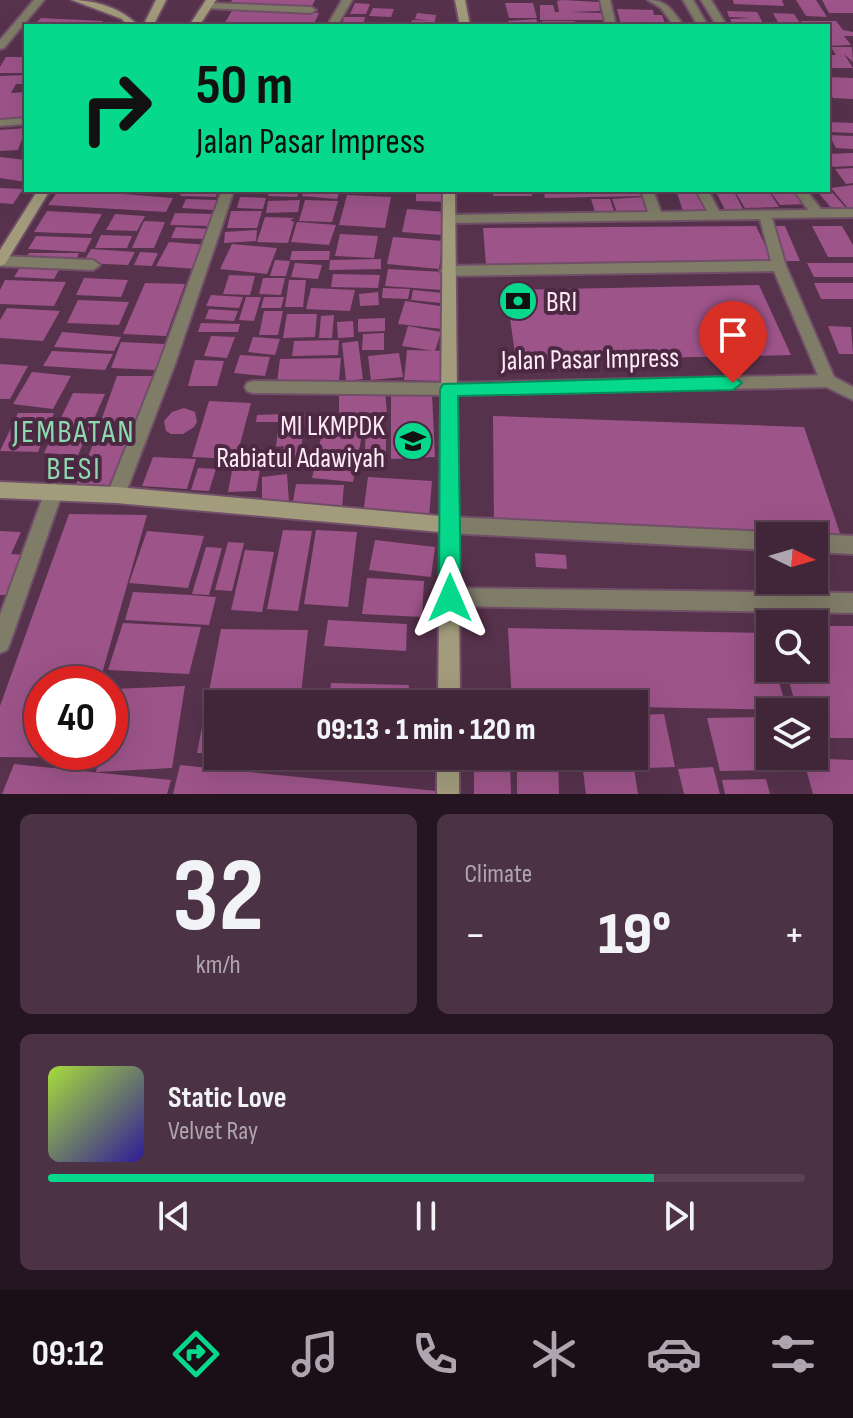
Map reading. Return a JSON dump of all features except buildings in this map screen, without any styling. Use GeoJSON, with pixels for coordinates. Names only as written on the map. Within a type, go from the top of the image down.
{"type":"FeatureCollection","features":[{"type":"Feature","properties":{"kind":"street"},"geometry":{"type":"LineString","coordinates":[[0,46],[39,0]]}},
{"type":"Feature","properties":{"kind":"street"},"geometry":{"type":"LineString","coordinates":[[77,0],[125,17],[131,24]]}},
{"type":"Feature","properties":{"kind":"street"},"geometry":{"type":"LineString","coordinates":[[149,24],[161,0]]}},
{"type":"Feature","properties":{"kind":"street"},"geometry":{"type":"LineString","coordinates":[[333,24],[347,0]]}},
{"type":"Feature","properties":{"kind":"street"},"geometry":{"type":"LineString","coordinates":[[460,0],[465,24]]}},
{"type":"Feature","properties":{"kind":"street"},"geometry":{"type":"LineString","coordinates":[[605,0],[611,24]]}},
{"type":"Feature","properties":{"kind":"street"},"geometry":{"type":"LineString","coordinates":[[653,0],[664,6],[678,24]]}},
{"type":"Feature","properties":{"kind":"street"},"geometry":{"type":"LineString","coordinates":[[688,0],[702,24]]}},
{"type":"Feature","properties":{"kind":"street"},"geometry":{"type":"LineString","coordinates":[[706,0],[721,24]]}},
{"type":"Feature","properties":{"kind":"street"},"geometry":{"type":"LineString","coordinates":[[195,24],[209,3],[311,10]]}},
{"type":"Feature","properties":{"kind":"street"},"geometry":{"type":"LineString","coordinates":[[0,123],[24,121]]}},
{"type":"Feature","properties":{"kind":"street"},"geometry":{"type":"LineString","coordinates":[[43,192],[0,261],[93,265]]}},
{"type":"Feature","properties":{"kind":"street"},"geometry":{"type":"LineString","coordinates":[[116,495],[212,242],[227,192]]}},
{"type":"Feature","properties":{"kind":"street"},"geometry":{"type":"LineString","coordinates":[[449,192],[449,690]]}},
{"type":"Feature","properties":{"kind":"street"},"geometry":{"type":"LineString","coordinates":[[648,192],[656,216]]}},
{"type":"Feature","properties":{"kind":"street"},"geometry":{"type":"LineString","coordinates":[[703,192],[715,215]]}},
{"type":"Feature","properties":{"kind":"street"},"geometry":{"type":"LineString","coordinates":[[802,192],[818,214]]}},
{"type":"Feature","properties":{"kind":"street"},"geometry":{"type":"LineString","coordinates":[[449,219],[853,213]]}},
{"type":"Feature","properties":{"kind":"street"},"geometry":{"type":"LineString","coordinates":[[765,215],[779,266],[828,381],[853,394]]}},
{"type":"Feature","properties":{"kind":"street"},"geometry":{"type":"LineString","coordinates":[[447,271],[779,266]]}},
{"type":"Feature","properties":{"kind":"street","name":"Jalan Pasar Impress"},"geometry":{"type":"LineString","coordinates":[[253,387],[449,389],[828,381]]}},
{"type":"Feature","properties":{"kind":"street"},"geometry":{"type":"LineString","coordinates":[[0,490],[116,495],[449,525],[756,540]]}},
{"type":"Feature","properties":{"kind":"street"},"geometry":{"type":"LineString","coordinates":[[0,643],[54,491]]}},
{"type":"Feature","properties":{"kind":"street"},"geometry":{"type":"LineString","coordinates":[[828,544],[853,545]]}},
{"type":"Feature","properties":{"kind":"street"},"geometry":{"type":"LineString","coordinates":[[450,597],[853,603]]}},
{"type":"Feature","properties":{"kind":"street"},"geometry":{"type":"LineString","coordinates":[[448,770],[448,794]]}},
{"type":"Feature","properties":{"kind":"place","name":"BRI"},"geometry":{"type":"Point","coordinates":[518,301]}},
{"type":"Feature","properties":{"kind":"place","name":"MI LKMPDK Rabiatul Adawiyah"},"geometry":{"type":"Point","coordinates":[413,441]}},
{"type":"Feature","properties":{"kind":"district","name":"JEMBATAN BESI"},"geometry":{"type":"Point","coordinates":[74,450]}},
{"type":"Feature","properties":{"kind":"route"},"geometry":{"type":"LineString","coordinates":[[450,598],[449,389],[733,383]]}}]}
